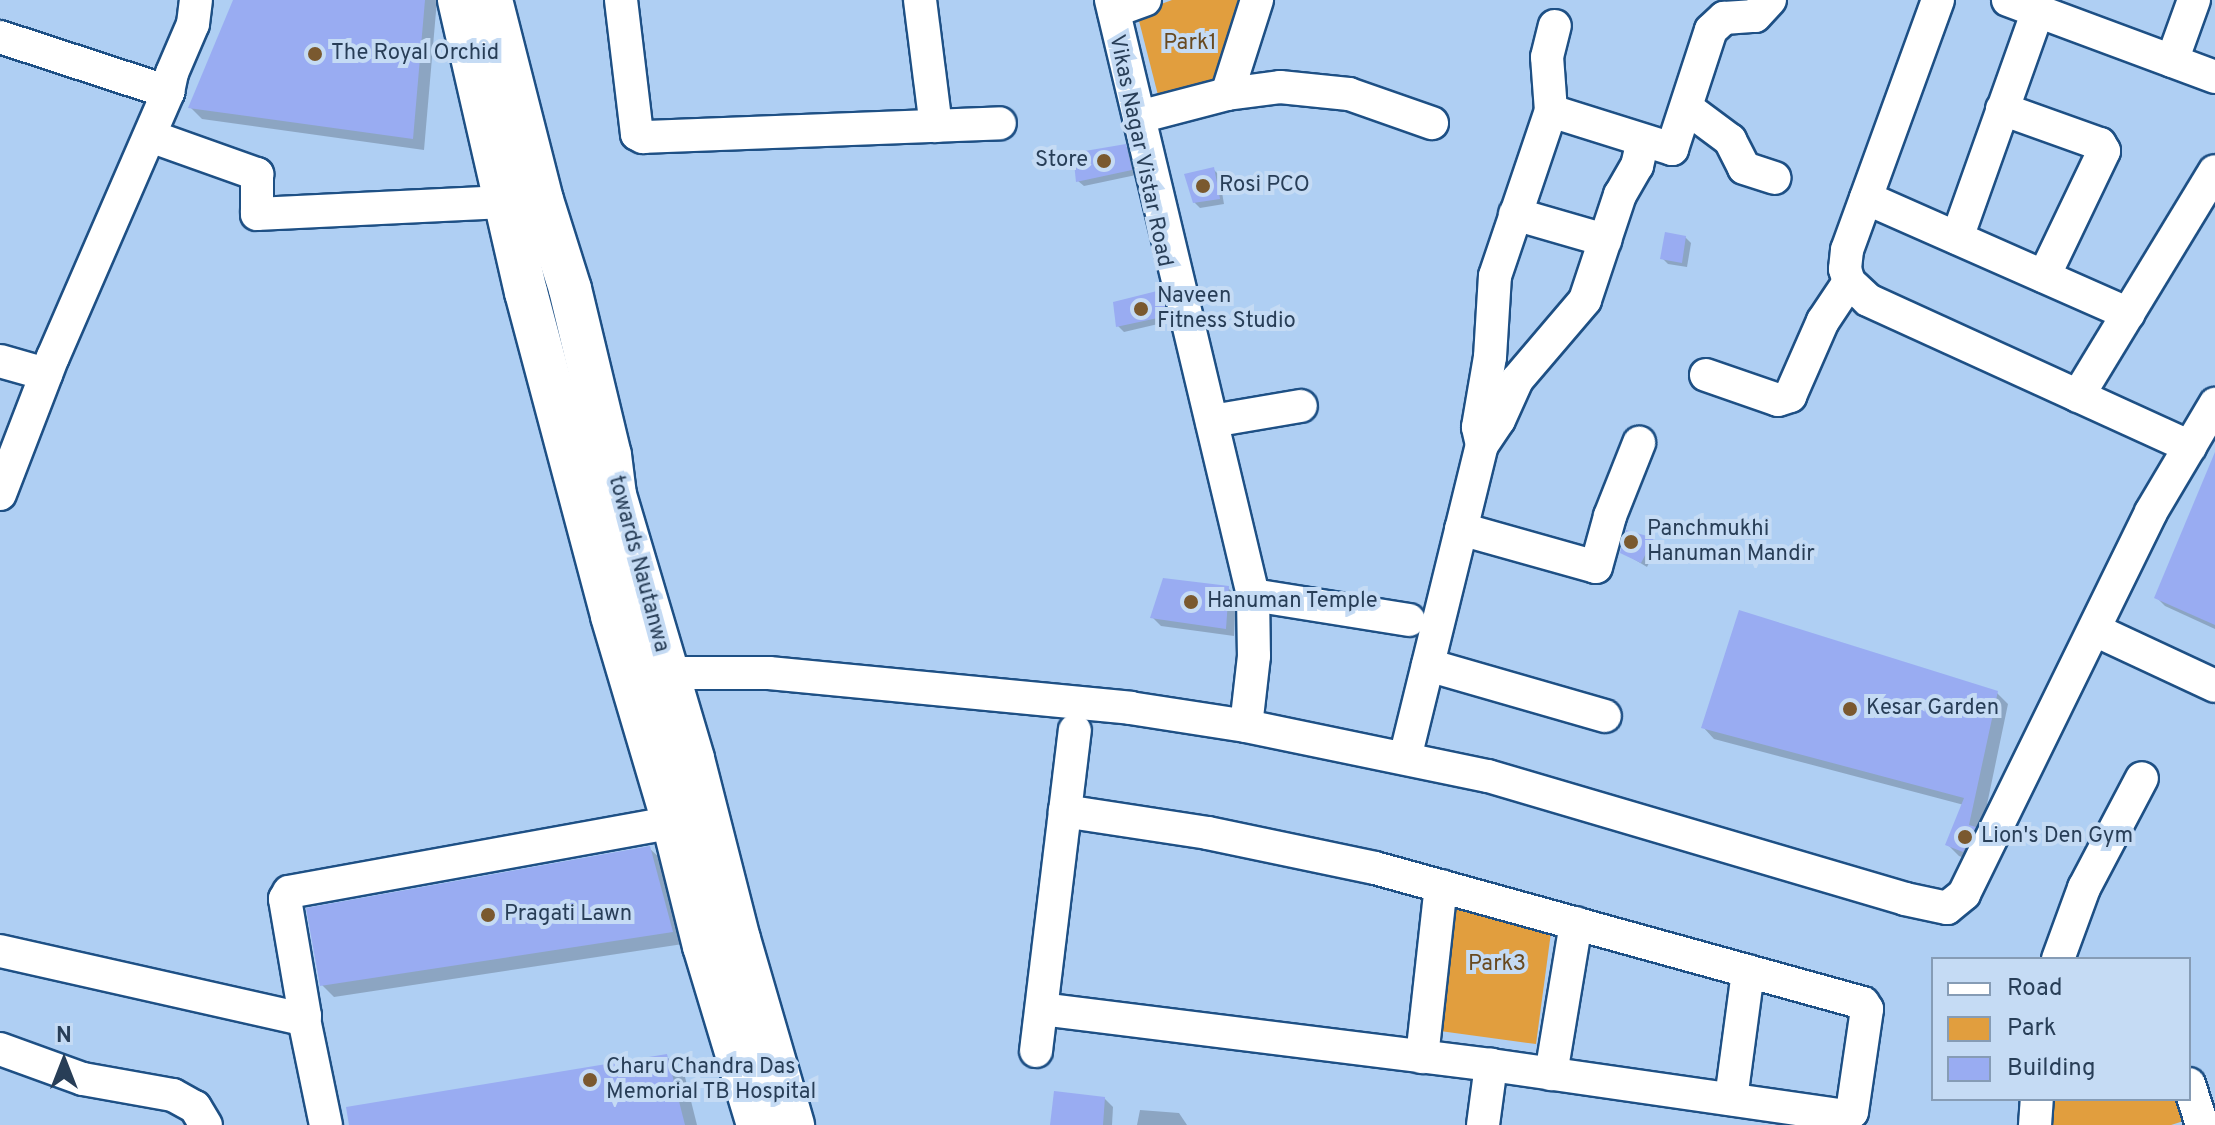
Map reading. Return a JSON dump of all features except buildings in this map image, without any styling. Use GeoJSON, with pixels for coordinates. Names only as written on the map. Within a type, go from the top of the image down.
{"type":"FeatureCollection","features":[{"type":"Feature","properties":{"kind":"main road"},"geometry":{"type":"LineString","coordinates":[[459,0],[504,202],[612,616],[673,822],[704,946],[758,1125]]}},
{"type":"Feature","properties":{"kind":"main road","name":"towards Nautanwa"},"geometry":{"type":"LineString","coordinates":[[491,0],[542,200],[570,289],[610,455],[615,495],[793,1125]]}},
{"type":"Feature","properties":{"kind":"street"},"geometry":{"type":"LineString","coordinates":[[0,494],[46,374],[168,92],[172,73],[193,24],[196,0]]}},
{"type":"Feature","properties":{"kind":"street"},"geometry":{"type":"LineString","coordinates":[[621,0],[639,136],[1000,123]]}},
{"type":"Feature","properties":{"kind":"street"},"geometry":{"type":"LineString","coordinates":[[920,0],[936,126]]}},
{"type":"Feature","properties":{"kind":"street"},"geometry":{"type":"LineString","coordinates":[[1145,0],[1111,4],[1253,595],[1252,677],[1246,726]]}},
{"type":"Feature","properties":{"kind":"street"},"geometry":{"type":"LineString","coordinates":[[1227,94],[1257,0]]}},
{"type":"Feature","properties":{"kind":"street"},"geometry":{"type":"LineString","coordinates":[[1551,111],[1672,149],[1711,30],[1724,18],[1755,16],[1770,0]]}},
{"type":"Feature","properties":{"kind":"street"},"geometry":{"type":"LineString","coordinates":[[666,673],[769,673],[1130,708],[1246,726],[1488,776],[1947,908],[1964,894],[2151,512],[2206,427],[2078,396],[1868,300],[1849,282],[1845,269],[1847,250],[1938,0]]}},
{"type":"Feature","properties":{"kind":"street"},"geometry":{"type":"LineString","coordinates":[[2172,61],[2194,0]]}},
{"type":"Feature","properties":{"kind":"street","name":"Vikas Nagar Vistar Road"},"geometry":{"type":"LineString","coordinates":[[1111,4],[1252,677]]}},
{"type":"Feature","properties":{"kind":"street"},"geometry":{"type":"LineString","coordinates":[[1957,238],[2002,109],[2023,6],[2215,77]]}},
{"type":"Feature","properties":{"kind":"street"},"geometry":{"type":"LineString","coordinates":[[1482,445],[1478,427],[1490,357],[1495,276],[1551,111],[1548,51],[1555,26]]}},
{"type":"Feature","properties":{"kind":"street"},"geometry":{"type":"LineString","coordinates":[[0,37],[168,92]]}},
{"type":"Feature","properties":{"kind":"street"},"geometry":{"type":"LineString","coordinates":[[1139,117],[1227,94],[1280,87],[1349,94],[1432,123]]}},
{"type":"Feature","properties":{"kind":"street"},"geometry":{"type":"LineString","coordinates":[[1687,108],[1730,140],[1744,168],[1774,178]]}},
{"type":"Feature","properties":{"kind":"street"},"geometry":{"type":"LineString","coordinates":[[2002,109],[2100,144],[2104,151],[2044,276]]}},
{"type":"Feature","properties":{"kind":"street"},"geometry":{"type":"LineString","coordinates":[[150,136],[257,174],[257,214],[504,202]]}},
{"type":"Feature","properties":{"kind":"street"},"geometry":{"type":"LineString","coordinates":[[1405,758],[1482,445],[1499,420],[1517,380],[1585,300],[1620,195],[1637,166],[1643,141]]}},
{"type":"Feature","properties":{"kind":"street"},"geometry":{"type":"LineString","coordinates":[[2078,396],[2215,171]]}},
{"type":"Feature","properties":{"kind":"street"},"geometry":{"type":"LineString","coordinates":[[1866,198],[2129,314]]}},
{"type":"Feature","properties":{"kind":"street"},"geometry":{"type":"LineString","coordinates":[[1515,214],[1605,240]]}},
{"type":"Feature","properties":{"kind":"street"},"geometry":{"type":"LineString","coordinates":[[1706,375],[1778,400],[1790,396],[1823,321],[1849,282]]}},
{"type":"Feature","properties":{"kind":"street"},"geometry":{"type":"LineString","coordinates":[[0,361],[46,374]]}},
{"type":"Feature","properties":{"kind":"street"},"geometry":{"type":"LineString","coordinates":[[1212,421],[1301,406]]}},
{"type":"Feature","properties":{"kind":"street"},"geometry":{"type":"LineString","coordinates":[[1461,529],[1596,567],[1610,516],[1639,443]]}},
{"type":"Feature","properties":{"kind":"street"},"geometry":{"type":"LineString","coordinates":[[1253,595],[1409,620]]}},
{"type":"Feature","properties":{"kind":"street"},"geometry":{"type":"LineString","coordinates":[[2095,630],[2215,686]]}},
{"type":"Feature","properties":{"kind":"street"},"geometry":{"type":"LineString","coordinates":[[1428,665],[1605,716]]}},
{"type":"Feature","properties":{"kind":"street"},"geometry":{"type":"LineString","coordinates":[[1036,1051],[1075,730]]}},
{"type":"Feature","properties":{"kind":"street"},"geometry":{"type":"LineString","coordinates":[[2059,957],[2084,888],[2142,778]]}},
{"type":"Feature","properties":{"kind":"street"},"geometry":{"type":"LineString","coordinates":[[1042,1009],[1491,1065],[1850,1115],[1867,1009],[1863,1003],[1576,923],[1284,847],[1065,811]]}},
{"type":"Feature","properties":{"kind":"street"},"geometry":{"type":"LineString","coordinates":[[326,1125],[304,1019],[285,899],[289,892],[673,822]]}},
{"type":"Feature","properties":{"kind":"street"},"geometry":{"type":"LineString","coordinates":[[1422,1057],[1441,886]]}},
{"type":"Feature","properties":{"kind":"street"},"geometry":{"type":"LineString","coordinates":[[1551,1074],[1576,923]]}},
{"type":"Feature","properties":{"kind":"street"},"geometry":{"type":"LineString","coordinates":[[0,951],[304,1019]]}},
{"type":"Feature","properties":{"kind":"street"},"geometry":{"type":"LineString","coordinates":[[1731,1099],[1748,971]]}},
{"type":"Feature","properties":{"kind":"street"},"geometry":{"type":"LineString","coordinates":[[0,1049],[83,1079],[173,1095],[195,1107],[206,1125]]}},
{"type":"Feature","properties":{"kind":"street"},"geometry":{"type":"LineString","coordinates":[[1483,1125],[1491,1065]]}},
{"type":"Feature","properties":{"kind":"street"},"geometry":{"type":"LineString","coordinates":[[2191,1090],[2202,1125]]}},
{"type":"Feature","properties":{"kind":"street"},"geometry":{"type":"LineString","coordinates":[[2035,1125],[2037,1101]]}},
{"type":"Feature","properties":{"kind":"green space","name":"Park1"},"geometry":{"type":"Polygon","coordinates":[[[1172,0],[1249,0],[1223,88],[1160,103],[1137,13],[1172,0]]]}},
{"type":"Feature","properties":{"kind":"green space","name":"Park3"},"geometry":{"type":"Polygon","coordinates":[[[1456,899],[1552,925],[1536,1044],[1440,1031],[1456,899]]]}},
{"type":"Feature","properties":{"kind":"green space"},"geometry":{"type":"Polygon","coordinates":[[[2053,1101],[2184,1101],[2190,1119],[2171,1125],[2050,1125],[2053,1101]]]}},
{"type":"Feature","properties":{"kind":"place","name":"The Royal Orchid"},"geometry":{"type":"Point","coordinates":[315,54]}},
{"type":"Feature","properties":{"kind":"place","name":"Store"},"geometry":{"type":"Point","coordinates":[1104,161]}},
{"type":"Feature","properties":{"kind":"place","name":"Rosi PCO"},"geometry":{"type":"Point","coordinates":[1203,186]}},
{"type":"Feature","properties":{"kind":"place","name":"Naveen Fitness Studio"},"geometry":{"type":"Point","coordinates":[1141,309]}},
{"type":"Feature","properties":{"kind":"place","name":"Panchmukhi Hanuman Mandir"},"geometry":{"type":"Point","coordinates":[1631,542]}},
{"type":"Feature","properties":{"kind":"place","name":"Hanuman Temple"},"geometry":{"type":"Point","coordinates":[1191,602]}},
{"type":"Feature","properties":{"kind":"place","name":"Kesar Garden"},"geometry":{"type":"Point","coordinates":[1850,709]}},
{"type":"Feature","properties":{"kind":"place","name":"Lion's Den Gym"},"geometry":{"type":"Point","coordinates":[1965,837]}},
{"type":"Feature","properties":{"kind":"place","name":"Pragati Lawn"},"geometry":{"type":"Point","coordinates":[488,915]}},
{"type":"Feature","properties":{"kind":"place","name":"Charu Chandra Das Memorial TB Hospital"},"geometry":{"type":"Point","coordinates":[590,1080]}}]}
